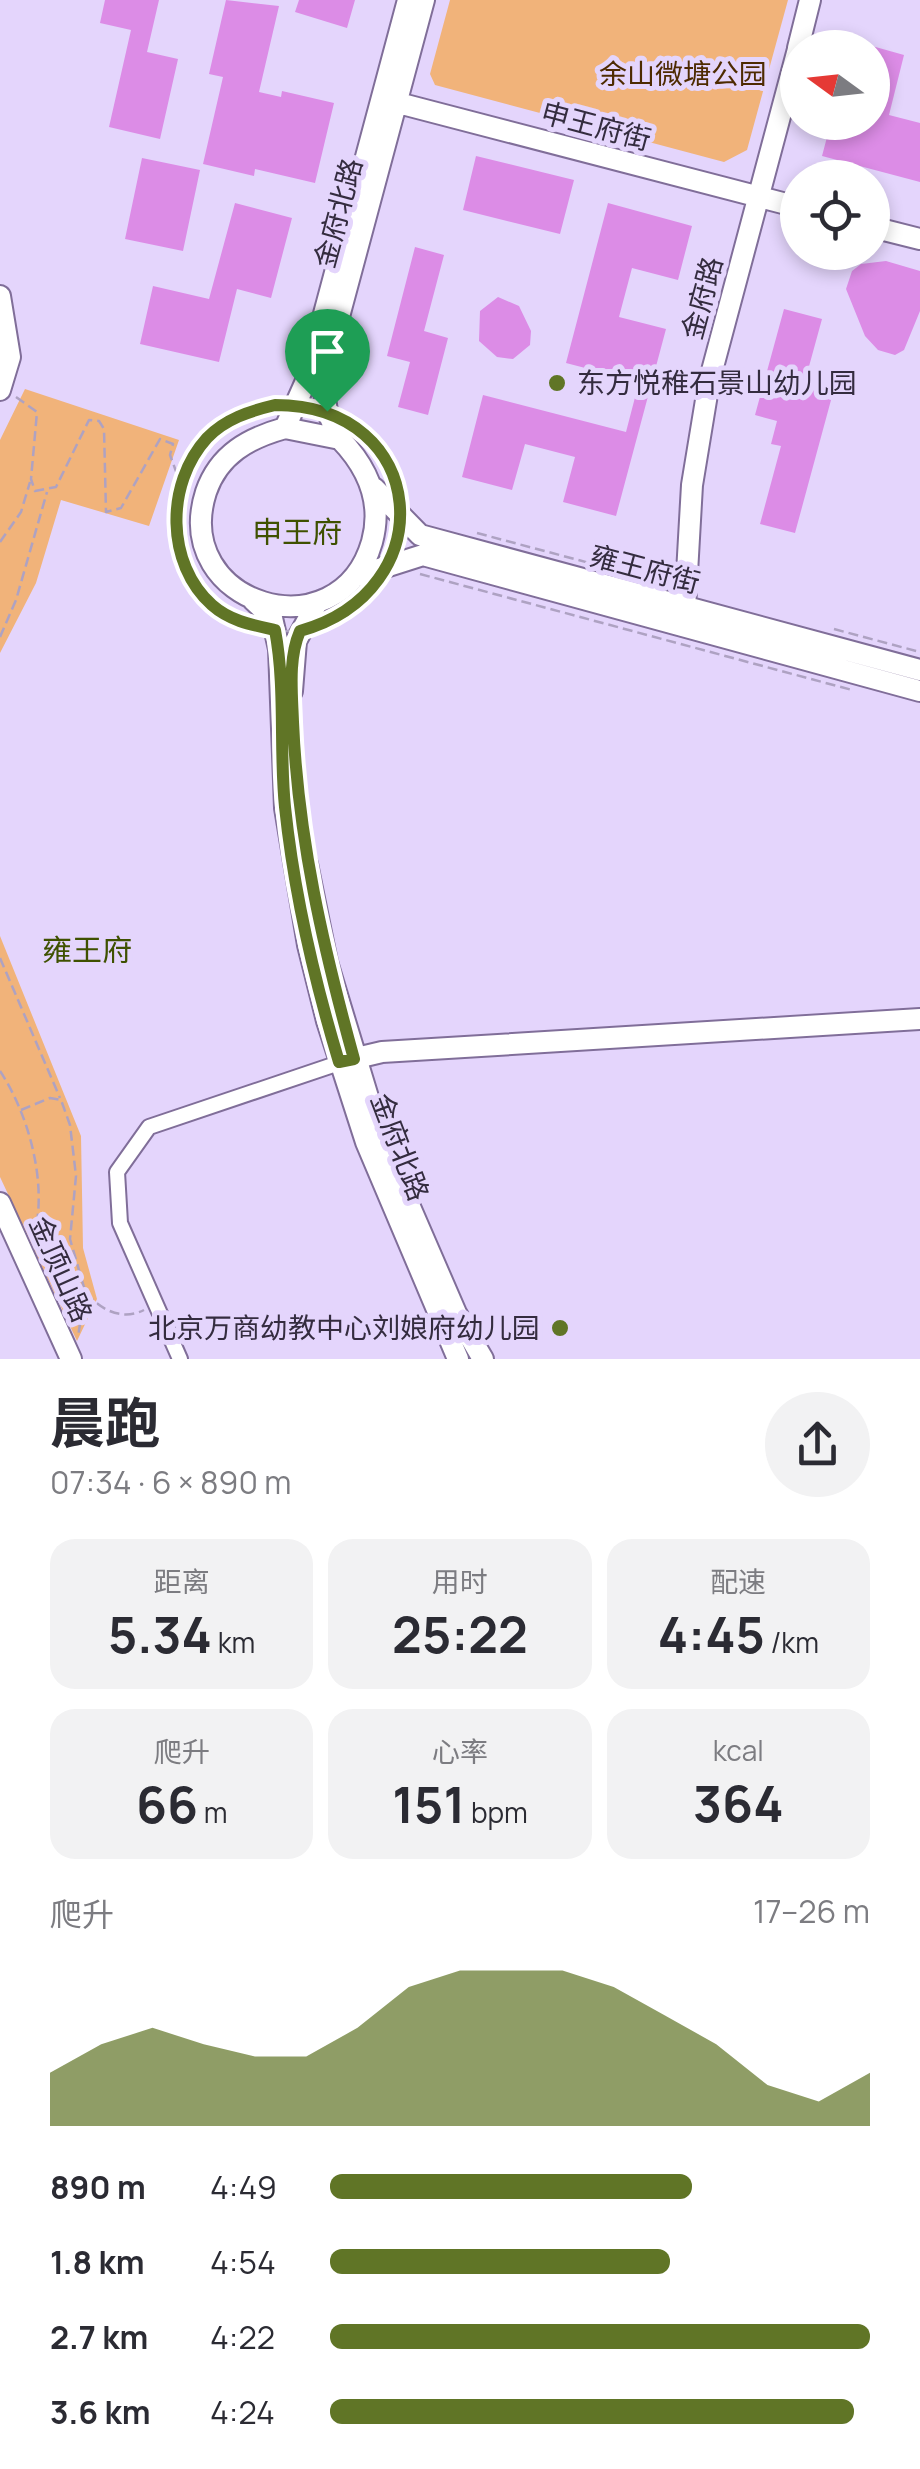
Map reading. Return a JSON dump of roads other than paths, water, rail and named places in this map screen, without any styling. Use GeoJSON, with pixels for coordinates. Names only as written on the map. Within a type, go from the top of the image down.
{"type":"FeatureCollection","features":[{"type":"Feature","properties":{"kind":"main road","name":"金府北路"},"geometry":{"type":"LineString","coordinates":[[340,439],[327,411],[322,380],[389,100],[408,0]]}},
{"type":"Feature","properties":{"kind":"main road","name":"金府北路"},"geometry":{"type":"LineString","coordinates":[[285,428],[297,405],[389,100],[424,0]]}},
{"type":"Feature","properties":{"kind":"main road","name":"金府路"},"geometry":{"type":"LineString","coordinates":[[802,30],[810,0]]}},
{"type":"Feature","properties":{"kind":"main road","name":"申王府街"},"geometry":{"type":"LineString","coordinates":[[389,100],[780,202]]}},
{"type":"Feature","properties":{"kind":"main road","name":"金府路"},"geometry":{"type":"LineString","coordinates":[[684,608],[692,484],[709,382],[780,115]]}},
{"type":"Feature","properties":{"kind":"main road"},"geometry":{"type":"LineString","coordinates":[[890,231],[920,239]]}},
{"type":"Feature","properties":{"kind":"main road"},"geometry":{"type":"LineString","coordinates":[[0,296],[10,357],[0,390]]}},
{"type":"Feature","properties":{"kind":"main road"},"geometry":{"type":"LineString","coordinates":[[285,428],[340,439],[374,488],[377,521],[354,577],[328,601],[285,607],[253,600],[219,574],[206,558],[202,504],[210,482],[233,450],[285,428]]}},
{"type":"Feature","properties":{"kind":"main road","name":"雍王府街"},"geometry":{"type":"LineString","coordinates":[[374,488],[404,512],[420,535],[920,670]]}},
{"type":"Feature","properties":{"kind":"main road","name":"雍王府街"},"geometry":{"type":"LineString","coordinates":[[354,577],[398,567],[423,555],[684,608],[920,690]]}},
{"type":"Feature","properties":{"kind":"main road","name":"金府北路"},"geometry":{"type":"LineString","coordinates":[[253,600],[272,618],[275,630],[285,808],[308,944],[347,1061],[456,1313],[483,1359]]}},
{"type":"Feature","properties":{"kind":"main road","name":"金府北路"},"geometry":{"type":"LineString","coordinates":[[317,603],[300,631],[292,676],[298,806],[327,962],[366,1142],[458,1359]]}},
{"type":"Feature","properties":{"kind":"main road"},"geometry":{"type":"LineString","coordinates":[[347,1061],[382,1052],[920,1019]]}},
{"type":"Feature","properties":{"kind":"main road","name":"金顶山路"},"geometry":{"type":"LineString","coordinates":[[0,1203],[71,1358]]}},
{"type":"Feature","properties":{"kind":"street"},"geometry":{"type":"LineString","coordinates":[[180,1359],[116,1204],[114,1181],[124,1158],[149,1127],[347,1061]]}},
{"type":"Feature","properties":{"kind":"place","name":"东方悦稚石景山幼儿园"},"geometry":{"type":"Point","coordinates":[557,383]}},
{"type":"Feature","properties":{"kind":"place","name":"北京万商幼教中心刘娘府幼儿园"},"geometry":{"type":"Point","coordinates":[560,1328]}},
{"type":"Feature","properties":{"kind":"district","name":"申王府"},"geometry":{"type":"Point","coordinates":[297,533]}},
{"type":"Feature","properties":{"kind":"district","name":"雍王府"},"geometry":{"type":"Point","coordinates":[87,951]}},
{"type":"Feature","properties":{"kind":"park label","name":"余山微塘公园"},"geometry":{"type":"Point","coordinates":[683,74]}}]}
